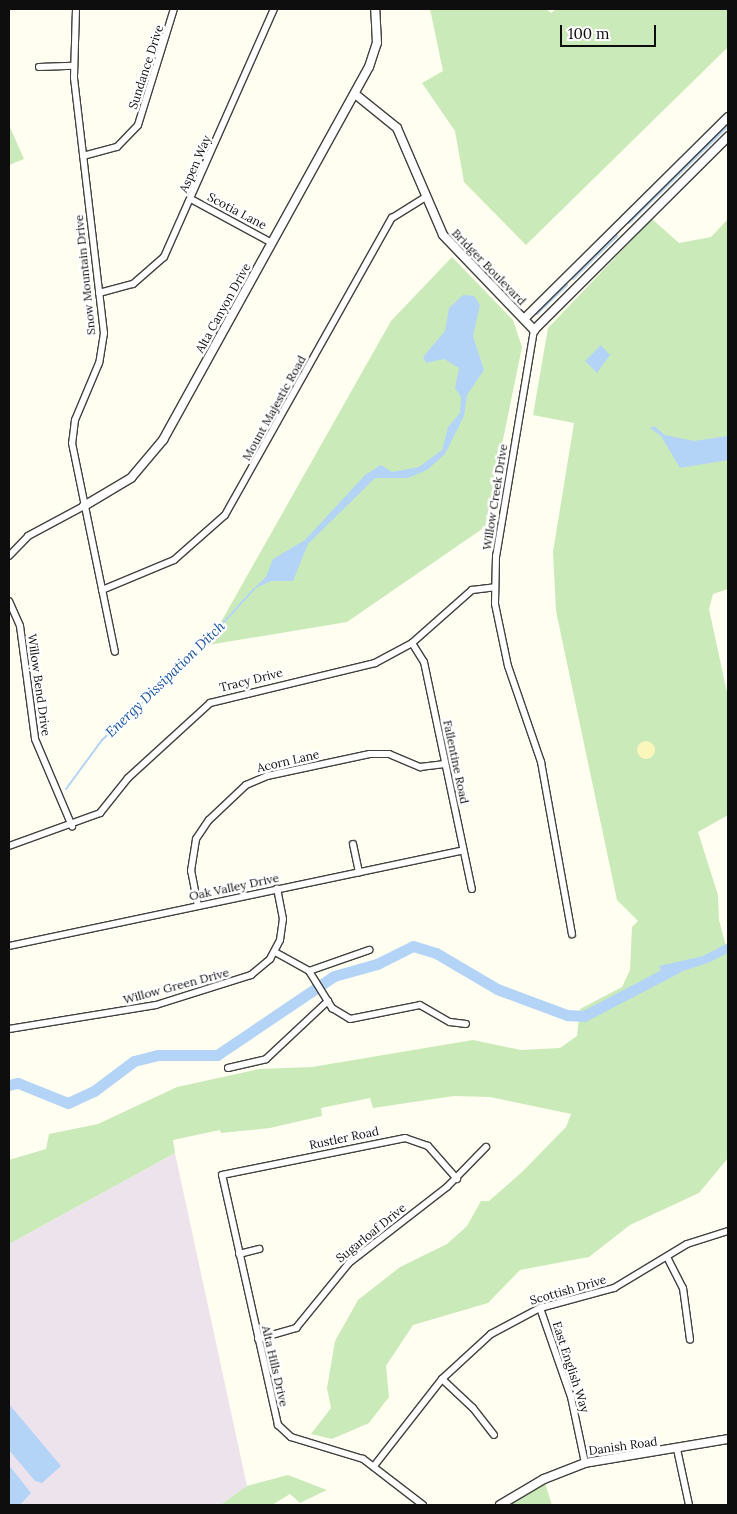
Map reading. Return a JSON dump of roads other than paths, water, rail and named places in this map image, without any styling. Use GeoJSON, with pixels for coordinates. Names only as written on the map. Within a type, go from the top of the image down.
{"type":"FeatureCollection","features":[{"type":"Feature","properties":{"kind":"street","name":"Snow Mountain Drive"},"geometry":{"type":"LineString","coordinates":[[76,9],[73,66],[82,156],[100,293],[102,353],[72,431],[84,506],[115,652]]}},
{"type":"Feature","properties":{"kind":"street","name":"Sundance Drive"},"geometry":{"type":"LineString","coordinates":[[82,156],[117,147],[138,126],[174,9]]}},
{"type":"Feature","properties":{"kind":"street","name":"Aspen Way"},"geometry":{"type":"LineString","coordinates":[[100,293],[133,284],[155,268],[191,199],[274,9]]}},
{"type":"Feature","properties":{"kind":"street","name":"Alta Canyon Drive"},"geometry":{"type":"LineString","coordinates":[[9,556],[28,536],[131,478],[154,454],[355,94],[377,42],[376,9]]}},
{"type":"Feature","properties":{"kind":"street"},"geometry":{"type":"LineString","coordinates":[[39,67],[73,66]]}},
{"type":"Feature","properties":{"kind":"street","name":"Bridger Boulevard"},"geometry":{"type":"LineString","coordinates":[[355,94],[397,128],[425,197],[443,235],[534,330]]}},
{"type":"Feature","properties":{"kind":"street"},"geometry":{"type":"LineString","coordinates":[[524,319],[728,118]]}},
{"type":"Feature","properties":{"kind":"street"},"geometry":{"type":"LineString","coordinates":[[534,330],[728,137]]}},
{"type":"Feature","properties":{"kind":"street","name":"Mount Majestic Road"},"geometry":{"type":"LineString","coordinates":[[102,590],[174,560],[225,515],[392,218],[401,208],[425,197]]}},
{"type":"Feature","properties":{"kind":"street","name":"Scotia Lane"},"geometry":{"type":"LineString","coordinates":[[191,199],[272,242]]}},
{"type":"Feature","properties":{"kind":"street","name":"Willow Creek Drive"},"geometry":{"type":"LineString","coordinates":[[534,330],[495,587],[503,647],[541,762],[572,934]]}},
{"type":"Feature","properties":{"kind":"street","name":"Tracy Drive"},"geometry":{"type":"LineString","coordinates":[[9,846],[72,826],[100,813],[128,778],[210,703],[374,663],[412,643],[472,590],[495,587]]}},
{"type":"Feature","properties":{"kind":"street","name":"Willow Bend Drive"},"geometry":{"type":"LineString","coordinates":[[9,601],[20,626],[35,739],[72,826]]}},
{"type":"Feature","properties":{"kind":"street","name":"Fallentine Road"},"geometry":{"type":"LineString","coordinates":[[412,643],[424,662],[472,889]]}},
{"type":"Feature","properties":{"kind":"street","name":"Acorn Lane"},"geometry":{"type":"LineString","coordinates":[[198,906],[191,871],[196,839],[209,820],[246,785],[267,776],[370,754],[389,754],[420,767],[445,764]]}},
{"type":"Feature","properties":{"kind":"street"},"geometry":{"type":"LineString","coordinates":[[353,844],[359,872]]}},
{"type":"Feature","properties":{"kind":"street","name":"Oak Valley Drive"},"geometry":{"type":"LineString","coordinates":[[9,946],[463,850]]}},
{"type":"Feature","properties":{"kind":"street"},"geometry":{"type":"LineString","coordinates":[[277,889],[283,919],[275,952],[311,973],[328,1001],[350,1019],[420,1005],[450,1022],[466,1024]]}},
{"type":"Feature","properties":{"kind":"street"},"geometry":{"type":"LineString","coordinates":[[311,973],[369,950]]}},
{"type":"Feature","properties":{"kind":"street","name":"Willow Green Drive"},"geometry":{"type":"LineString","coordinates":[[9,1029],[123,1012],[215,988],[251,975],[275,952]]}},
{"type":"Feature","properties":{"kind":"street"},"geometry":{"type":"LineString","coordinates":[[228,1068],[266,1059],[328,1001]]}},
{"type":"Feature","properties":{"kind":"street","name":"Rustler Road"},"geometry":{"type":"LineString","coordinates":[[222,1175],[406,1138],[428,1146],[456,1179]]}},
{"type":"Feature","properties":{"kind":"street","name":"Sugarloaf Drive"},"geometry":{"type":"LineString","coordinates":[[258,1339],[296,1328],[349,1263],[456,1179],[486,1147]]}},
{"type":"Feature","properties":{"kind":"street","name":"Alta Hills Drive"},"geometry":{"type":"LineString","coordinates":[[222,1175],[275,1416],[284,1432],[374,1466],[423,1505]]}},
{"type":"Feature","properties":{"kind":"street","name":"Scottish Drive"},"geometry":{"type":"LineString","coordinates":[[374,1466],[442,1379],[491,1334],[540,1308],[614,1288],[697,1239],[728,1231]]}},
{"type":"Feature","properties":{"kind":"street"},"geometry":{"type":"LineString","coordinates":[[238,1254],[259,1249]]}},
{"type":"Feature","properties":{"kind":"street"},"geometry":{"type":"LineString","coordinates":[[667,1257],[684,1288],[690,1340]]}},
{"type":"Feature","properties":{"kind":"street","name":"East English Way"},"geometry":{"type":"LineString","coordinates":[[540,1308],[571,1397],[585,1463]]}},
{"type":"Feature","properties":{"kind":"street"},"geometry":{"type":"LineString","coordinates":[[442,1379],[473,1408],[494,1435]]}},
{"type":"Feature","properties":{"kind":"street","name":"Danish Road"},"geometry":{"type":"LineString","coordinates":[[500,1505],[544,1479],[585,1463],[728,1439]]}},
{"type":"Feature","properties":{"kind":"street"},"geometry":{"type":"LineString","coordinates":[[677,1449],[689,1505]]}},
{"type":"Feature","properties":{"kind":"water"},"geometry":{"type":"Polygon","coordinates":[[[463,295],[474,296],[480,305],[473,336],[484,370],[467,395],[464,416],[445,454],[427,470],[408,478],[375,478],[308,544],[293,581],[271,581],[252,590],[266,577],[273,559],[305,540],[365,475],[381,465],[392,472],[419,467],[442,450],[448,427],[460,413],[461,397],[455,388],[459,368],[444,359],[426,363],[423,357],[445,331],[449,308],[463,295]]]}},
{"type":"Feature","properties":{"kind":"water"},"geometry":{"type":"Polygon","coordinates":[[[601,345],[610,355],[597,373],[585,361],[601,345]]]}},
{"type":"Feature","properties":{"kind":"water"},"geometry":{"type":"Polygon","coordinates":[[[654,426],[665,435],[694,441],[728,436],[728,460],[680,468],[661,436],[650,428],[654,426]]]}},
{"type":"Feature","properties":{"kind":"water"},"geometry":{"type":"Polygon","coordinates":[[[728,943],[728,953],[708,963],[664,977],[659,966],[703,956],[728,943]]]}},
{"type":"Feature","properties":{"kind":"water"},"geometry":{"type":"Polygon","coordinates":[[[9,1404],[61,1466],[42,1483],[35,1481],[9,1450],[9,1404]]]}},
{"type":"Feature","properties":{"kind":"water"},"geometry":{"type":"Polygon","coordinates":[[[9,1465],[31,1493],[20,1505],[9,1505],[9,1465]]]}},
{"type":"Feature","properties":{"kind":"waterway","name":"Energy Dissipation Ditch"},"geometry":{"type":"LineString","coordinates":[[629,223],[728,126]]}},
{"type":"Feature","properties":{"kind":"waterway","name":"Energy Dissipation Ditch"},"geometry":{"type":"LineString","coordinates":[[573,279],[617,236]]}},
{"type":"Feature","properties":{"kind":"waterway","name":"Energy Dissipation Ditch"},"geometry":{"type":"LineString","coordinates":[[537,314],[567,285]]}},
{"type":"Feature","properties":{"kind":"waterway","name":"Energy Dissipation Ditch"},"geometry":{"type":"LineString","coordinates":[[66,789],[102,740],[194,655],[254,589]]}},
{"type":"Feature","properties":{"kind":"waterway"},"geometry":{"type":"LineString","coordinates":[[9,1085],[18,1083],[68,1103],[94,1091],[134,1061],[158,1055],[217,1055],[334,976],[377,964],[413,946],[436,953],[497,989],[567,1015],[584,1016],[676,968]]}}]}
